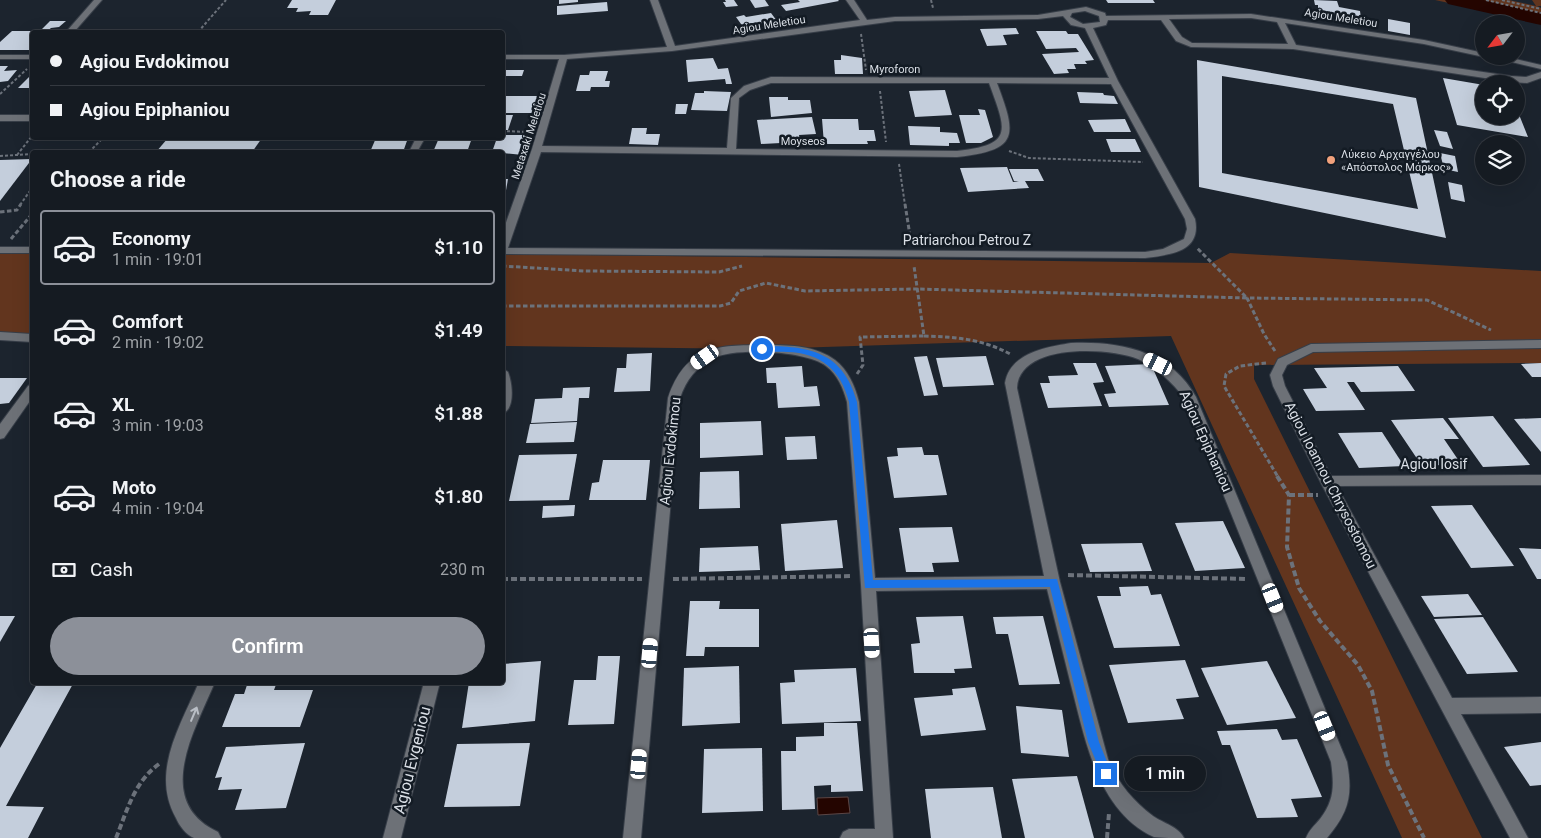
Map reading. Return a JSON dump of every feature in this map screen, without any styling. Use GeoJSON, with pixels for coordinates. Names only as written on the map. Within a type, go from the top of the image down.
{"type":"FeatureCollection","features":[{"type":"Feature","properties":{"kind":"street"},"geometry":{"type":"LineString","coordinates":[[72,30],[98,0]]}},
{"type":"Feature","properties":{"kind":"street"},"geometry":{"type":"LineString","coordinates":[[654,0],[672,49]]}},
{"type":"Feature","properties":{"kind":"street"},"geometry":{"type":"LineString","coordinates":[[850,0],[865,22]]}},
{"type":"Feature","properties":{"kind":"street","name":"Agiou Meletiou"},"geometry":{"type":"LineString","coordinates":[[505,57],[564,57],[672,49],[865,22],[937,17],[1038,17],[1086,9],[1096,12],[1104,18],[1251,16],[1424,42],[1475,53]]}},
{"type":"Feature","properties":{"kind":"street"},"geometry":{"type":"LineString","coordinates":[[1067,13],[1066,17],[1072,22]]}},
{"type":"Feature","properties":{"kind":"street","name":"Agiou Meletiou"},"geometry":{"type":"LineString","coordinates":[[1038,17],[1088,26]]}},
{"type":"Feature","properties":{"kind":"street"},"geometry":{"type":"LineString","coordinates":[[1088,26],[1101,24],[1104,18]]}},
{"type":"Feature","properties":{"kind":"street"},"geometry":{"type":"LineString","coordinates":[[1164,18],[1179,39],[1191,46],[1293,47],[1512,79],[1527,80],[1541,75]]}},
{"type":"Feature","properties":{"kind":"street"},"geometry":{"type":"LineString","coordinates":[[1280,21],[1293,47]]}},
{"type":"Feature","properties":{"kind":"street","name":"Patriarchou Petrou Z"},"geometry":{"type":"LineString","coordinates":[[505,250],[1145,255],[1174,250],[1189,240],[1192,229],[1190,220],[1114,81],[1088,26]]}},
{"type":"Feature","properties":{"kind":"street"},"geometry":{"type":"LineString","coordinates":[[0,57],[30,57]]}},
{"type":"Feature","properties":{"kind":"street","name":"Metaxaki Meletiou"},"geometry":{"type":"LineString","coordinates":[[505,241],[537,149],[564,57]]}},
{"type":"Feature","properties":{"kind":"street"},"geometry":{"type":"LineString","coordinates":[[1525,63],[1541,67]]}},
{"type":"Feature","properties":{"kind":"street","name":"Myroforon"},"geometry":{"type":"LineString","coordinates":[[731,152],[735,98],[745,88],[772,80],[1114,81]]}},
{"type":"Feature","properties":{"kind":"street"},"geometry":{"type":"LineString","coordinates":[[992,81],[1006,122],[1007,131],[1006,136],[995,146]]}},
{"type":"Feature","properties":{"kind":"street"},"geometry":{"type":"LineString","coordinates":[[0,118],[30,118]]}},
{"type":"Feature","properties":{"kind":"street","name":"Moyseos"},"geometry":{"type":"LineString","coordinates":[[537,149],[962,154],[977,152],[995,146]]}},
{"type":"Feature","properties":{"kind":"street"},"geometry":{"type":"LineString","coordinates":[[0,250],[30,250]]}},
{"type":"Feature","properties":{"kind":"street"},"geometry":{"type":"LineString","coordinates":[[0,336],[30,338]]}},
{"type":"Feature","properties":{"kind":"street"},"geometry":{"type":"LineString","coordinates":[[1282,362],[1311,348],[1541,344]]}},
{"type":"Feature","properties":{"kind":"street","name":"Agiou Epiphaniou"},"geometry":{"type":"LineString","coordinates":[[1023,362],[1042,353],[1054,350],[1115,348],[1146,358],[1172,374],[1190,397],[1339,762],[1342,789],[1337,808],[1325,827],[1315,838]]}},
{"type":"Feature","properties":{"kind":"street","name":"Agiou Evdokimou"},"geometry":{"type":"LineString","coordinates":[[632,838],[674,398],[677,387],[687,372],[705,357],[727,349],[789,349],[808,352],[832,364],[843,376],[849,388],[853,402],[868,580],[884,838]]}},
{"type":"Feature","properties":{"kind":"street"},"geometry":{"type":"LineString","coordinates":[[1023,362],[1015,370],[1012,379],[1012,399],[1052,578],[1094,742],[1101,763],[1112,785],[1127,804],[1148,822],[1175,838]]}},
{"type":"Feature","properties":{"kind":"street","name":"Agiou Ioannou Chrysostomou"},"geometry":{"type":"LineString","coordinates":[[1282,362],[1276,375],[1280,386],[1327,481],[1519,838]]}},
{"type":"Feature","properties":{"kind":"street"},"geometry":{"type":"LineString","coordinates":[[505,378],[505,397]]}},
{"type":"Feature","properties":{"kind":"street"},"geometry":{"type":"LineString","coordinates":[[0,434],[30,392]]}},
{"type":"Feature","properties":{"kind":"street","name":"Agiou Iosif"},"geometry":{"type":"LineString","coordinates":[[1327,481],[1541,480]]}},
{"type":"Feature","properties":{"kind":"street"},"geometry":{"type":"LineString","coordinates":[[868,580],[1052,578]]}},
{"type":"Feature","properties":{"kind":"street"},"geometry":{"type":"LineString","coordinates":[[206,685],[179,750],[174,782],[181,811],[190,827],[212,838]]}},
{"type":"Feature","properties":{"kind":"street","name":"Agiou Evgeniou"},"geometry":{"type":"LineString","coordinates":[[392,838],[431,685]]}},
{"type":"Feature","properties":{"kind":"street"},"geometry":{"type":"LineString","coordinates":[[1447,706],[1541,705]]}},
{"type":"Feature","properties":{"kind":"street"},"geometry":{"type":"LineString","coordinates":[[849,838],[884,838]]}},
{"type":"Feature","properties":{"kind":"path"},"geometry":{"type":"LineString","coordinates":[[200,30],[226,0]]}},
{"type":"Feature","properties":{"kind":"path"},"geometry":{"type":"LineString","coordinates":[[1486,0],[1541,9]]}},
{"type":"Feature","properties":{"kind":"path"},"geometry":{"type":"LineString","coordinates":[[1500,1],[1541,13]]}},
{"type":"Feature","properties":{"kind":"path"},"geometry":{"type":"LineString","coordinates":[[856,23],[860,29],[868,80]]}},
{"type":"Feature","properties":{"kind":"path"},"geometry":{"type":"LineString","coordinates":[[0,94],[30,66]]}},
{"type":"Feature","properties":{"kind":"path"},"geometry":{"type":"LineString","coordinates":[[878,80],[913,253],[924,336]]}},
{"type":"Feature","properties":{"kind":"path"},"geometry":{"type":"LineString","coordinates":[[505,131],[542,132]]}},
{"type":"Feature","properties":{"kind":"path"},"geometry":{"type":"LineString","coordinates":[[16,155],[30,138]]}},
{"type":"Feature","properties":{"kind":"path"},"geometry":{"type":"LineString","coordinates":[[91,150],[101,140]]}},
{"type":"Feature","properties":{"kind":"path"},"geometry":{"type":"LineString","coordinates":[[995,146],[1029,158],[1159,163]]}},
{"type":"Feature","properties":{"kind":"path"},"geometry":{"type":"LineString","coordinates":[[0,156],[30,154]]}},
{"type":"Feature","properties":{"kind":"path"},"geometry":{"type":"LineString","coordinates":[[0,212],[17,210],[30,191]]}},
{"type":"Feature","properties":{"kind":"path"},"geometry":{"type":"LineString","coordinates":[[0,250],[30,216]]}},
{"type":"Feature","properties":{"kind":"path"},"geometry":{"type":"LineString","coordinates":[[1192,252],[1203,244]]}},
{"type":"Feature","properties":{"kind":"path"},"geometry":{"type":"LineString","coordinates":[[505,266],[585,271],[719,272],[746,265]]}},
{"type":"Feature","properties":{"kind":"path"},"geometry":{"type":"LineString","coordinates":[[1424,838],[1388,764],[1372,690],[1358,664],[1320,621],[1299,588],[1287,547],[1289,495],[1224,386],[1226,374],[1240,366],[1282,362],[1264,334],[1247,298],[1427,300],[1520,344]]}},
{"type":"Feature","properties":{"kind":"path"},"geometry":{"type":"LineString","coordinates":[[849,388],[863,365],[860,337],[971,337],[994,344],[1023,362]]}},
{"type":"Feature","properties":{"kind":"path"},"geometry":{"type":"LineString","coordinates":[[1289,495],[1335,495]]}},
{"type":"Feature","properties":{"kind":"path"},"geometry":{"type":"LineString","coordinates":[[1052,578],[1265,580]]}},
{"type":"Feature","properties":{"kind":"path"},"geometry":{"type":"LineString","coordinates":[[505,579],[868,580]]}},
{"type":"Feature","properties":{"kind":"path"},"geometry":{"type":"LineString","coordinates":[[116,838],[138,785],[145,775],[179,750]]}},
{"type":"Feature","properties":{"kind":"shaded area"},"geometry":{"type":"Polygon","coordinates":[[[1435,0],[1509,0],[1536,6],[1532,0],[1541,0],[1541,6],[1537,6],[1541,8],[1541,23],[1525,20],[1525,15],[1504,15],[1435,0]]]}},
{"type":"Feature","properties":{"kind":"shaded area"},"geometry":{"type":"Polygon","coordinates":[[[0,248],[30,248],[30,341],[0,340],[0,248]]]}},
{"type":"Feature","properties":{"kind":"shaded area"},"geometry":{"type":"Polygon","coordinates":[[[1230,253],[1541,271],[1541,363],[1254,365],[1254,379],[1482,838],[1402,838],[1171,336],[761,349],[505,346],[505,254],[1211,263],[1230,253]]]}},
{"type":"Feature","properties":{"kind":"shaded area"},"geometry":{"type":"Polygon","coordinates":[[[848,797],[850,813],[818,815],[817,798],[848,797]]]}},
{"type":"Feature","properties":{"kind":"building"},"geometry":{"type":"Polygon","coordinates":[[[292,0],[336,0],[328,15],[309,15],[311,11],[296,12],[298,8],[287,8],[292,0]]]}},
{"type":"Feature","properties":{"kind":"building"},"geometry":{"type":"Polygon","coordinates":[[[559,0],[578,0],[578,2],[559,4],[559,0]]]}},
{"type":"Feature","properties":{"kind":"building"},"geometry":{"type":"Polygon","coordinates":[[[725,0],[734,0],[738,6],[726,7],[723,2],[726,2],[725,0]]]}},
{"type":"Feature","properties":{"kind":"building"},"geometry":{"type":"Polygon","coordinates":[[[750,0],[765,0],[769,6],[755,8],[750,0]]]}},
{"type":"Feature","properties":{"kind":"building"},"geometry":{"type":"Polygon","coordinates":[[[798,0],[839,1],[786,11],[781,5],[800,2],[798,0]]]}},
{"type":"Feature","properties":{"kind":"building"},"geometry":{"type":"Polygon","coordinates":[[[1106,0],[1153,0],[1155,3],[1108,3],[1106,0]]]}},
{"type":"Feature","properties":{"kind":"building"},"geometry":{"type":"Polygon","coordinates":[[[1314,0],[1337,1],[1339,7],[1360,11],[1362,25],[1318,19],[1318,5],[1315,5],[1314,0]]]}},
{"type":"Feature","properties":{"kind":"building"},"geometry":{"type":"Polygon","coordinates":[[[607,2],[608,11],[557,15],[557,6],[607,2]]]}},
{"type":"Feature","properties":{"kind":"building"},"geometry":{"type":"Polygon","coordinates":[[[771,13],[780,25],[746,31],[736,17],[744,15],[746,17],[771,13]]]}},
{"type":"Feature","properties":{"kind":"building"},"geometry":{"type":"Polygon","coordinates":[[[1388,19],[1410,23],[1410,35],[1388,31],[1388,19]]]}},
{"type":"Feature","properties":{"kind":"building"},"geometry":{"type":"Polygon","coordinates":[[[50,21],[66,21],[59,27],[41,30],[50,21]]]}},
{"type":"Feature","properties":{"kind":"building"},"geometry":{"type":"Polygon","coordinates":[[[1016,28],[1019,34],[1003,35],[1007,45],[987,46],[980,29],[1016,28]]]}},
{"type":"Feature","properties":{"kind":"building"},"geometry":{"type":"Polygon","coordinates":[[[12,31],[30,31],[30,50],[0,50],[0,42],[12,31]]]}},
{"type":"Feature","properties":{"kind":"building"},"geometry":{"type":"Polygon","coordinates":[[[1036,31],[1066,31],[1068,34],[1078,34],[1094,60],[1085,61],[1087,64],[1074,64],[1076,69],[1067,69],[1069,73],[1054,74],[1042,54],[1079,52],[1076,48],[1046,49],[1036,31]]]}},
{"type":"Feature","properties":{"kind":"building"},"geometry":{"type":"Polygon","coordinates":[[[841,55],[862,58],[863,74],[835,74],[834,60],[841,60],[841,55]]]}},
{"type":"Feature","properties":{"kind":"building"},"geometry":{"type":"Polygon","coordinates":[[[713,58],[718,69],[728,68],[732,84],[726,84],[725,79],[688,82],[686,60],[713,58]]]}},
{"type":"Feature","properties":{"kind":"building"},"geometry":{"type":"Polygon","coordinates":[[[1197,60],[1416,98],[1446,238],[1199,187],[1197,60]],[[1222,76],[1222,173],[1418,209],[1393,104],[1222,76]]]}},
{"type":"Feature","properties":{"kind":"building"},"geometry":{"type":"Polygon","coordinates":[[[0,66],[8,66],[4,71],[17,70],[8,81],[0,82],[0,66]]]}},
{"type":"Feature","properties":{"kind":"building"},"geometry":{"type":"Polygon","coordinates":[[[505,70],[524,70],[522,76],[505,76],[505,70]]]}},
{"type":"Feature","properties":{"kind":"building"},"geometry":{"type":"Polygon","coordinates":[[[590,71],[608,71],[605,81],[610,81],[609,87],[591,87],[590,91],[576,91],[580,75],[589,75],[590,71]]]}},
{"type":"Feature","properties":{"kind":"building"},"geometry":{"type":"Polygon","coordinates":[[[30,76],[30,88],[18,88],[30,76]]]}},
{"type":"Feature","properties":{"kind":"building"},"geometry":{"type":"Polygon","coordinates":[[[1443,78],[1475,83],[1475,125],[1523,125],[1528,137],[1525,135],[1457,125],[1443,78]]]}},
{"type":"Feature","properties":{"kind":"building"},"geometry":{"type":"Polygon","coordinates":[[[945,90],[952,115],[915,117],[909,91],[945,90]]]}},
{"type":"Feature","properties":{"kind":"building"},"geometry":{"type":"Polygon","coordinates":[[[704,91],[731,92],[727,111],[691,110],[695,93],[704,93],[704,91]]]}},
{"type":"Feature","properties":{"kind":"building"},"geometry":{"type":"Polygon","coordinates":[[[1077,92],[1103,93],[1104,95],[1114,96],[1118,104],[1080,103],[1077,92]]]}},
{"type":"Feature","properties":{"kind":"building"},"geometry":{"type":"Polygon","coordinates":[[[506,96],[542,96],[537,113],[505,113],[506,96]]]}},
{"type":"Feature","properties":{"kind":"building"},"geometry":{"type":"Polygon","coordinates":[[[769,97],[788,97],[788,100],[810,100],[812,113],[771,117],[769,97]]]}},
{"type":"Feature","properties":{"kind":"building"},"geometry":{"type":"Polygon","coordinates":[[[676,104],[688,104],[686,114],[675,114],[676,104]]]}},
{"type":"Feature","properties":{"kind":"building"},"geometry":{"type":"Polygon","coordinates":[[[978,109],[985,110],[993,137],[981,143],[966,143],[959,115],[980,115],[978,109]]]}},
{"type":"Feature","properties":{"kind":"building"},"geometry":{"type":"Polygon","coordinates":[[[505,115],[513,115],[508,130],[505,130],[505,115]]]}},
{"type":"Feature","properties":{"kind":"building"},"geometry":{"type":"Polygon","coordinates":[[[812,117],[816,134],[799,135],[800,142],[761,144],[757,120],[812,117]]]}},
{"type":"Feature","properties":{"kind":"building"},"geometry":{"type":"Polygon","coordinates":[[[822,119],[858,119],[859,130],[874,130],[876,141],[867,141],[868,144],[824,144],[822,119]]]}},
{"type":"Feature","properties":{"kind":"building"},"geometry":{"type":"Polygon","coordinates":[[[1125,119],[1131,132],[1094,132],[1088,120],[1125,119]]]}},
{"type":"Feature","properties":{"kind":"building"},"geometry":{"type":"Polygon","coordinates":[[[908,126],[940,127],[940,132],[957,133],[960,143],[949,143],[949,146],[910,145],[908,126]]]}},
{"type":"Feature","properties":{"kind":"building"},"geometry":{"type":"Polygon","coordinates":[[[632,128],[647,128],[646,134],[660,134],[658,145],[629,144],[632,128]]]}},
{"type":"Feature","properties":{"kind":"building"},"geometry":{"type":"Polygon","coordinates":[[[1434,130],[1447,132],[1453,149],[1440,146],[1434,130]]]}},
{"type":"Feature","properties":{"kind":"building"},"geometry":{"type":"Polygon","coordinates":[[[505,135],[529,135],[523,155],[505,153],[505,150],[493,150],[496,140],[505,140],[505,135]]]}},
{"type":"Feature","properties":{"kind":"building"},"geometry":{"type":"Polygon","coordinates":[[[1106,139],[1135,139],[1141,152],[1111,152],[1106,139]]]}},
{"type":"Feature","properties":{"kind":"building"},"geometry":{"type":"Polygon","coordinates":[[[166,140],[261,140],[253,150],[158,150],[166,140]]]}},
{"type":"Feature","properties":{"kind":"building"},"geometry":{"type":"Polygon","coordinates":[[[375,140],[407,140],[404,150],[371,150],[375,140]]]}},
{"type":"Feature","properties":{"kind":"building"},"geometry":{"type":"Polygon","coordinates":[[[438,140],[471,140],[468,150],[434,150],[438,140]]]}},
{"type":"Feature","properties":{"kind":"building"},"geometry":{"type":"Polygon","coordinates":[[[1440,153],[1455,156],[1458,172],[1444,169],[1440,153]]]}},
{"type":"Feature","properties":{"kind":"building"},"geometry":{"type":"Polygon","coordinates":[[[30,159],[0,201],[0,160],[30,159]]]}},
{"type":"Feature","properties":{"kind":"building"},"geometry":{"type":"Polygon","coordinates":[[[1007,167],[1013,182],[1019,181],[1014,181],[1009,169],[1038,169],[1044,181],[1025,181],[1029,188],[968,192],[960,168],[1007,167]]]}},
{"type":"Feature","properties":{"kind":"building"},"geometry":{"type":"Polygon","coordinates":[[[505,179],[508,179],[505,196],[505,179]]]}},
{"type":"Feature","properties":{"kind":"building"},"geometry":{"type":"Polygon","coordinates":[[[1448,182],[1462,185],[1465,202],[1451,199],[1448,182]]]}},
{"type":"Feature","properties":{"kind":"building"},"geometry":{"type":"Polygon","coordinates":[[[652,353],[650,391],[614,392],[617,368],[626,368],[627,354],[652,353]]]}},
{"type":"Feature","properties":{"kind":"building"},"geometry":{"type":"Polygon","coordinates":[[[927,356],[938,395],[924,396],[914,357],[927,356]]]}},
{"type":"Feature","properties":{"kind":"building"},"geometry":{"type":"Polygon","coordinates":[[[986,356],[994,385],[943,387],[936,358],[986,356]]]}},
{"type":"Feature","properties":{"kind":"building"},"geometry":{"type":"Polygon","coordinates":[[[1073,363],[1096,363],[1104,382],[1093,383],[1102,406],[1048,408],[1040,383],[1050,383],[1048,376],[1078,375],[1073,363]]]}},
{"type":"Feature","properties":{"kind":"building"},"geometry":{"type":"Polygon","coordinates":[[[1541,363],[1541,377],[1532,377],[1521,364],[1541,363]]]}},
{"type":"Feature","properties":{"kind":"building"},"geometry":{"type":"Polygon","coordinates":[[[1151,364],[1169,405],[1109,407],[1104,394],[1116,393],[1105,366],[1151,364]]]}},
{"type":"Feature","properties":{"kind":"building"},"geometry":{"type":"Polygon","coordinates":[[[802,366],[804,387],[817,386],[820,406],[778,408],[776,383],[767,383],[766,368],[802,366]]]}},
{"type":"Feature","properties":{"kind":"building"},"geometry":{"type":"Polygon","coordinates":[[[1398,366],[1415,391],[1361,392],[1354,382],[1347,382],[1365,410],[1316,411],[1303,389],[1327,388],[1314,368],[1398,366]]]}},
{"type":"Feature","properties":{"kind":"building"},"geometry":{"type":"Polygon","coordinates":[[[0,378],[27,378],[9,403],[0,404],[0,378]]]}},
{"type":"Feature","properties":{"kind":"building"},"geometry":{"type":"Polygon","coordinates":[[[590,387],[589,398],[579,398],[577,421],[531,423],[535,399],[562,398],[563,388],[590,387]]]}},
{"type":"Feature","properties":{"kind":"building"},"geometry":{"type":"Polygon","coordinates":[[[1493,416],[1530,465],[1483,467],[1448,418],[1493,416]]]}},
{"type":"Feature","properties":{"kind":"building"},"geometry":{"type":"Polygon","coordinates":[[[1443,418],[1459,439],[1444,439],[1461,464],[1422,466],[1391,420],[1443,418]]]}},
{"type":"Feature","properties":{"kind":"building"},"geometry":{"type":"Polygon","coordinates":[[[1541,418],[1541,452],[1514,419],[1541,418]]]}},
{"type":"Feature","properties":{"kind":"building"},"geometry":{"type":"Polygon","coordinates":[[[761,421],[763,455],[700,458],[700,423],[761,421]]]}},
{"type":"Feature","properties":{"kind":"building"},"geometry":{"type":"Polygon","coordinates":[[[577,422],[574,442],[526,443],[530,424],[577,422]]]}},
{"type":"Feature","properties":{"kind":"building"},"geometry":{"type":"Polygon","coordinates":[[[1382,432],[1404,466],[1359,468],[1338,433],[1382,432]]]}},
{"type":"Feature","properties":{"kind":"building"},"geometry":{"type":"Polygon","coordinates":[[[815,436],[817,459],[787,460],[785,437],[815,436]]]}},
{"type":"Feature","properties":{"kind":"building"},"geometry":{"type":"Polygon","coordinates":[[[922,447],[924,455],[938,455],[947,495],[894,498],[887,457],[898,456],[897,448],[922,447]]]}},
{"type":"Feature","properties":{"kind":"building"},"geometry":{"type":"Polygon","coordinates":[[[577,454],[569,500],[509,501],[519,455],[577,454]]]}},
{"type":"Feature","properties":{"kind":"building"},"geometry":{"type":"Polygon","coordinates":[[[603,460],[650,460],[646,500],[589,500],[592,483],[599,482],[603,460]]]}},
{"type":"Feature","properties":{"kind":"building"},"geometry":{"type":"Polygon","coordinates":[[[739,471],[740,508],[699,509],[700,472],[739,471]]]}},
{"type":"Feature","properties":{"kind":"building"},"geometry":{"type":"Polygon","coordinates":[[[575,505],[574,516],[542,518],[543,506],[575,505]]]}},
{"type":"Feature","properties":{"kind":"building"},"geometry":{"type":"Polygon","coordinates":[[[1472,505],[1514,566],[1471,568],[1431,506],[1472,505]]]}},
{"type":"Feature","properties":{"kind":"building"},"geometry":{"type":"Polygon","coordinates":[[[837,520],[843,568],[785,571],[781,524],[837,520]]]}},
{"type":"Feature","properties":{"kind":"building"},"geometry":{"type":"Polygon","coordinates":[[[1223,521],[1245,568],[1195,571],[1175,523],[1223,521]]]}},
{"type":"Feature","properties":{"kind":"building"},"geometry":{"type":"Polygon","coordinates":[[[952,527],[959,562],[932,563],[934,572],[906,572],[899,528],[952,527]]]}},
{"type":"Feature","properties":{"kind":"building"},"geometry":{"type":"Polygon","coordinates":[[[1142,543],[1152,571],[1090,572],[1081,544],[1142,543]]]}},
{"type":"Feature","properties":{"kind":"building"},"geometry":{"type":"Polygon","coordinates":[[[758,546],[760,570],[699,572],[700,548],[758,546]]]}},
{"type":"Feature","properties":{"kind":"building"},"geometry":{"type":"Polygon","coordinates":[[[1519,548],[1541,549],[1541,579],[1537,579],[1519,548]]]}},
{"type":"Feature","properties":{"kind":"building"},"geometry":{"type":"Polygon","coordinates":[[[1148,586],[1151,595],[1161,594],[1180,646],[1114,648],[1097,596],[1121,596],[1119,587],[1148,586]]]}},
{"type":"Feature","properties":{"kind":"building"},"geometry":{"type":"Polygon","coordinates":[[[1468,594],[1482,615],[1434,617],[1421,596],[1468,594]]]}},
{"type":"Feature","properties":{"kind":"building"},"geometry":{"type":"Polygon","coordinates":[[[690,601],[720,601],[719,609],[759,609],[759,647],[705,647],[704,656],[686,656],[690,601]]]}},
{"type":"Feature","properties":{"kind":"building"},"geometry":{"type":"Polygon","coordinates":[[[0,616],[15,616],[0,642],[0,616]]]}},
{"type":"Feature","properties":{"kind":"building"},"geometry":{"type":"Polygon","coordinates":[[[963,616],[972,668],[954,669],[955,673],[914,673],[911,644],[920,643],[916,617],[963,616]]]}},
{"type":"Feature","properties":{"kind":"building"},"geometry":{"type":"Polygon","coordinates":[[[1043,616],[1060,684],[1019,685],[1008,634],[996,634],[993,617],[1043,616]]]}},
{"type":"Feature","properties":{"kind":"building"},"geometry":{"type":"Polygon","coordinates":[[[1483,617],[1518,672],[1467,674],[1434,619],[1483,617]]]}},
{"type":"Feature","properties":{"kind":"building"},"geometry":{"type":"Polygon","coordinates":[[[598,656],[620,656],[614,724],[568,725],[574,680],[596,680],[598,656]]]}},
{"type":"Feature","properties":{"kind":"building"},"geometry":{"type":"Polygon","coordinates":[[[1185,660],[1199,697],[1176,699],[1184,719],[1128,723],[1109,665],[1185,660]]]}},
{"type":"Feature","properties":{"kind":"building"},"geometry":{"type":"Polygon","coordinates":[[[541,661],[535,721],[462,728],[469,685],[505,685],[505,664],[541,661]]]}},
{"type":"Feature","properties":{"kind":"building"},"geometry":{"type":"Polygon","coordinates":[[[1267,661],[1296,718],[1227,725],[1201,668],[1267,661]]]}},
{"type":"Feature","properties":{"kind":"building"},"geometry":{"type":"Polygon","coordinates":[[[739,666],[740,723],[682,726],[684,668],[739,666]]]}},
{"type":"Feature","properties":{"kind":"building"},"geometry":{"type":"Polygon","coordinates":[[[856,668],[861,721],[782,724],[780,683],[795,682],[794,670],[856,668]]]}},
{"type":"Feature","properties":{"kind":"building"},"geometry":{"type":"Polygon","coordinates":[[[36,685],[72,685],[6,806],[44,807],[28,838],[0,838],[0,748],[36,685]]]}},
{"type":"Feature","properties":{"kind":"building"},"geometry":{"type":"Polygon","coordinates":[[[247,685],[276,685],[274,690],[313,690],[300,727],[222,727],[235,694],[244,694],[247,685]]]}},
{"type":"Feature","properties":{"kind":"building"},"geometry":{"type":"Polygon","coordinates":[[[975,687],[986,730],[921,736],[914,698],[953,695],[952,689],[975,687]]]}},
{"type":"Feature","properties":{"kind":"building"},"geometry":{"type":"Polygon","coordinates":[[[1016,706],[1062,710],[1069,757],[1021,753],[1016,706]]]}},
{"type":"Feature","properties":{"kind":"building"},"geometry":{"type":"Polygon","coordinates":[[[824,723],[857,723],[863,791],[831,792],[831,785],[814,786],[815,809],[782,810],[781,751],[796,751],[796,737],[824,736],[824,723]]]}},
{"type":"Feature","properties":{"kind":"building"},"geometry":{"type":"Polygon","coordinates":[[[1277,729],[1282,740],[1297,739],[1322,797],[1291,799],[1298,817],[1257,818],[1230,745],[1222,745],[1217,731],[1277,729]]]}},
{"type":"Feature","properties":{"kind":"building"},"geometry":{"type":"Polygon","coordinates":[[[1541,742],[1541,785],[1530,786],[1504,747],[1541,742]]]}},
{"type":"Feature","properties":{"kind":"building"},"geometry":{"type":"Polygon","coordinates":[[[305,743],[286,808],[235,810],[242,789],[218,790],[222,777],[215,778],[226,747],[305,743]]]}},
{"type":"Feature","properties":{"kind":"building"},"geometry":{"type":"Polygon","coordinates":[[[530,743],[520,806],[444,807],[457,744],[530,743]]]}},
{"type":"Feature","properties":{"kind":"building"},"geometry":{"type":"Polygon","coordinates":[[[762,748],[763,811],[702,813],[704,749],[762,748]]]}},
{"type":"Feature","properties":{"kind":"building"},"geometry":{"type":"Polygon","coordinates":[[[1077,776],[1094,838],[1025,838],[1012,779],[1077,776]]]}},
{"type":"Feature","properties":{"kind":"building"},"geometry":{"type":"Polygon","coordinates":[[[993,787],[1002,838],[931,838],[925,789],[993,787]]]}},
{"type":"Feature","properties":{"kind":"waterway"},"geometry":{"type":"LineString","coordinates":[[1455,0],[1541,19]]}},
{"type":"Feature","properties":{"kind":"place","name":"Λύκειο Αρχαγγέλου «Απόστολος Μάρκος»"},"geometry":{"type":"Point","coordinates":[1331,160]}},
{"type":"Feature","properties":{"kind":"route"},"geometry":{"type":"LineString","coordinates":[[762,349],[789,349],[808,352],[822,358],[832,364],[843,376],[849,388],[853,402],[868,584],[1053,582],[1094,742],[1106,774]]}}]}
